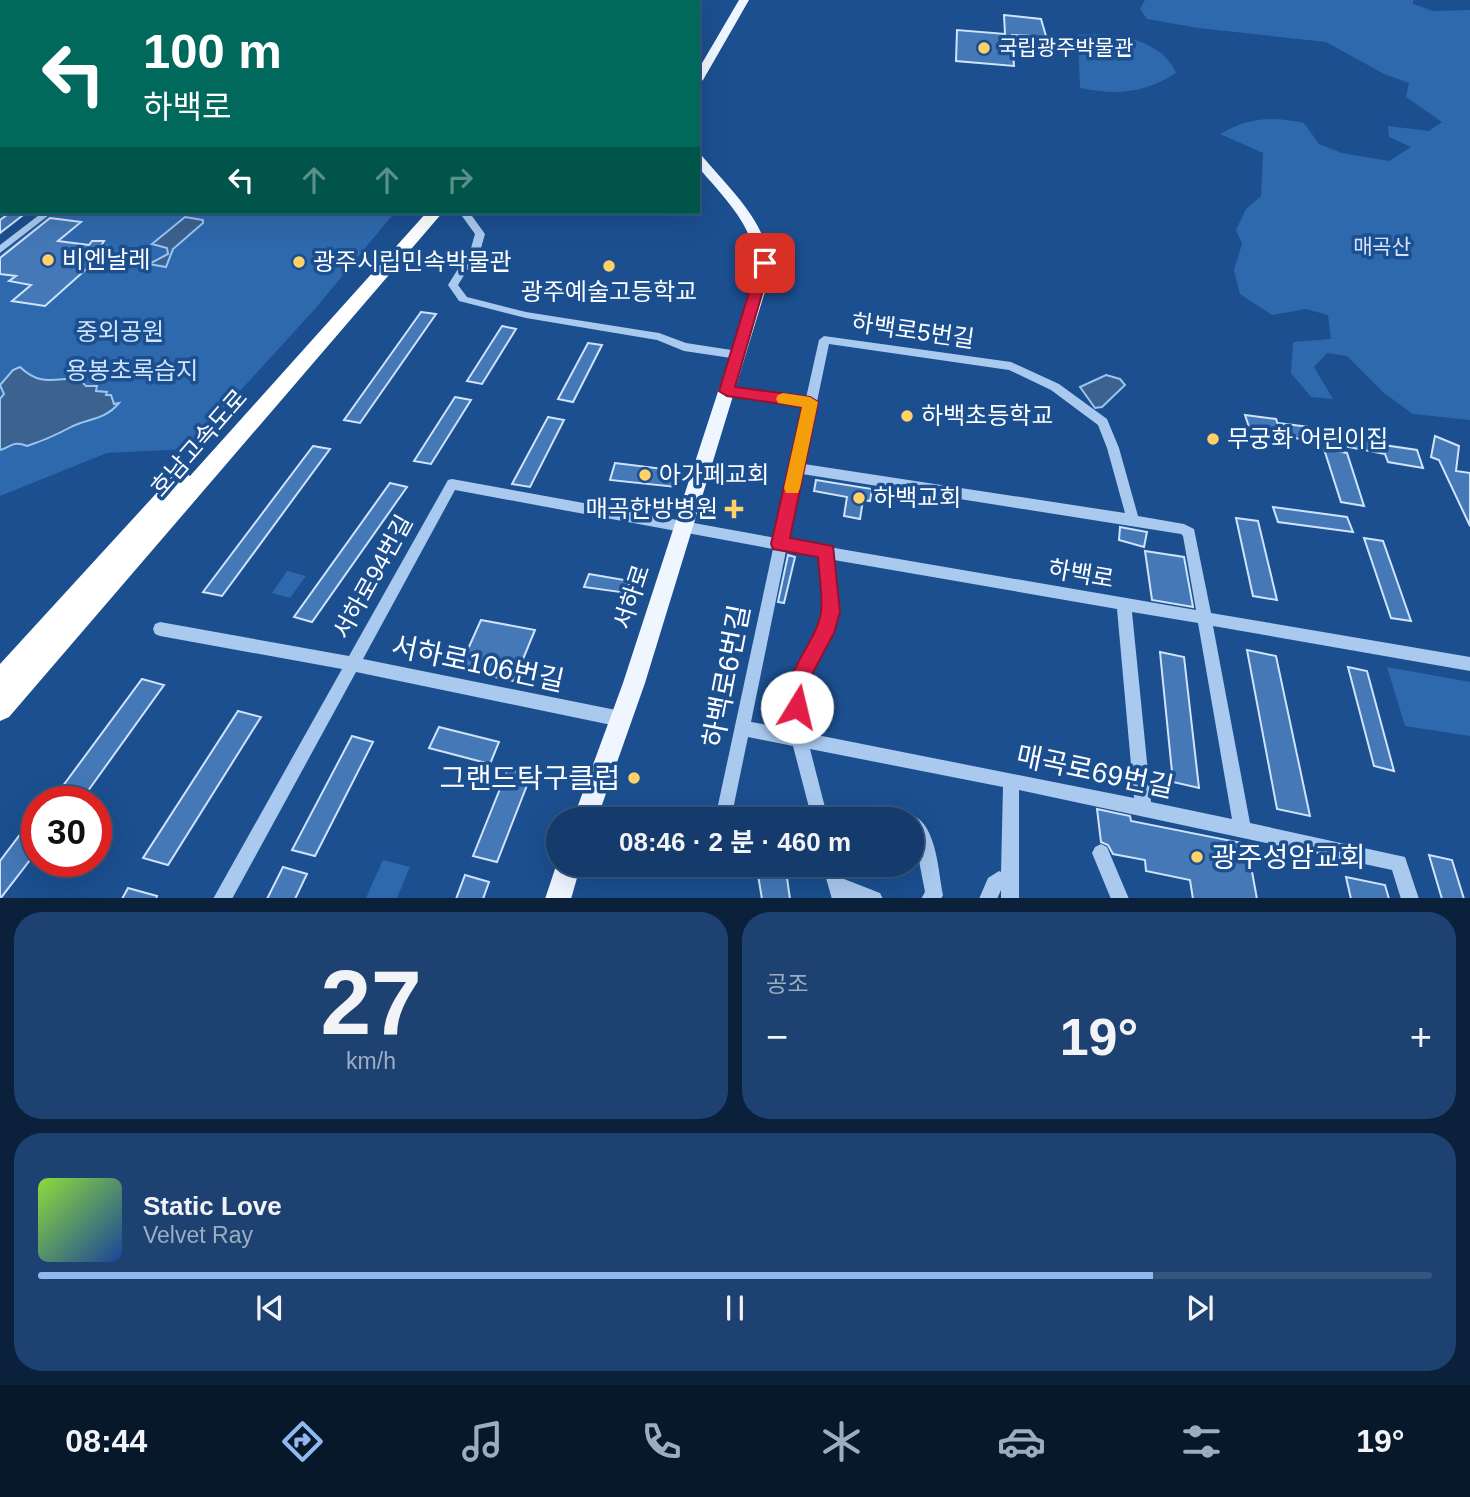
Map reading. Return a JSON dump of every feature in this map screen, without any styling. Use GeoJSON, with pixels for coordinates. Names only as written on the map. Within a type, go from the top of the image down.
{"type":"FeatureCollection","features":[{"type":"Feature","properties":{"kind":"highway","name":"호남고속도로"},"geometry":{"type":"LineString","coordinates":[[0,683],[419,214]]}},
{"type":"Feature","properties":{"kind":"highway","name":"호남고속도로"},"geometry":{"type":"LineString","coordinates":[[0,708],[433,214]]}},
{"type":"Feature","properties":{"kind":"highway"},"geometry":{"type":"LineString","coordinates":[[0,666],[68,594],[133,534]]}},
{"type":"Feature","properties":{"kind":"main road"},"geometry":{"type":"LineString","coordinates":[[703,63],[744,0]]}},
{"type":"Feature","properties":{"kind":"main road","name":"서하로"},"geometry":{"type":"LineString","coordinates":[[589,807],[684,528],[764,272],[763,253],[756,231],[700,161]]}},
{"type":"Feature","properties":{"kind":"main road"},"geometry":{"type":"LineString","coordinates":[[558,898],[565,877]]}},
{"type":"Feature","properties":{"kind":"street"},"geometry":{"type":"LineString","coordinates":[[0,250],[45,214]]}},
{"type":"Feature","properties":{"kind":"street"},"geometry":{"type":"LineString","coordinates":[[468,214],[480,234],[478,247],[459,271],[453,285],[463,299],[526,315],[659,337],[684,347],[738,355]]}},
{"type":"Feature","properties":{"kind":"street","name":"하백로5번길"},"geometry":{"type":"LineString","coordinates":[[780,544],[824,340],[1019,368],[1064,392],[1103,422],[1133,520]]}},
{"type":"Feature","properties":{"kind":"street"},"geometry":{"type":"LineString","coordinates":[[727,391],[810,402]]}},
{"type":"Feature","properties":{"kind":"street"},"geometry":{"type":"LineString","coordinates":[[796,468],[1133,520],[1184,529],[1189,533],[1243,831]]}},
{"type":"Feature","properties":{"kind":"street","name":"서하로94번길"},"geometry":{"type":"LineString","coordinates":[[222,898],[452,484],[684,528]]}},
{"type":"Feature","properties":{"kind":"street","name":"하백로"},"geometry":{"type":"LineString","coordinates":[[684,528],[1470,664]]}},
{"type":"Feature","properties":{"kind":"street","name":"하백로6번길"},"geometry":{"type":"LineString","coordinates":[[726,807],[780,544]]}},
{"type":"Feature","properties":{"kind":"street"},"geometry":{"type":"LineString","coordinates":[[817,807],[801,741],[797,707],[801,675],[824,633],[830,612],[826,551]]}},
{"type":"Feature","properties":{"kind":"street"},"geometry":{"type":"LineString","coordinates":[[1124,605],[1143,808]]}},
{"type":"Feature","properties":{"kind":"street","name":"서하로106번길"},"geometry":{"type":"LineString","coordinates":[[160,629],[353,664],[621,719]]}},
{"type":"Feature","properties":{"kind":"street","name":"매곡로69번길"},"geometry":{"type":"LineString","coordinates":[[743,728],[1011,780],[1399,863],[1410,898]]}},
{"type":"Feature","properties":{"kind":"street"},"geometry":{"type":"LineString","coordinates":[[1010,898],[1011,780]]}},
{"type":"Feature","properties":{"kind":"street"},"geometry":{"type":"LineString","coordinates":[[924,841],[936,897]]}},
{"type":"Feature","properties":{"kind":"street"},"geometry":{"type":"LineString","coordinates":[[1101,853],[1120,898]]}},
{"type":"Feature","properties":{"kind":"street"},"geometry":{"type":"LineString","coordinates":[[988,898],[993,884],[999,880]]}},
{"type":"Feature","properties":{"kind":"street"},"geometry":{"type":"LineString","coordinates":[[839,892],[874,898]]}},
{"type":"Feature","properties":{"kind":"green space","name":"매곡산"},"geometry":{"type":"Polygon","coordinates":[[[1145,0],[1413,0],[1413,4],[1433,11],[1470,10],[1470,420],[1413,414],[1384,393],[1347,356],[1327,353],[1314,367],[1333,399],[1311,397],[1291,373],[1293,342],[1331,339],[1328,315],[1306,309],[1272,315],[1240,294],[1234,270],[1242,244],[1236,230],[1246,209],[1261,196],[1263,153],[1220,134],[1251,121],[1292,121],[1304,123],[1319,144],[1342,153],[1389,161],[1411,147],[1389,137],[1388,126],[1429,131],[1442,122],[1406,97],[1409,83],[1384,74],[1326,42],[1198,28],[1147,19],[1140,9],[1145,0]]]}},
{"type":"Feature","properties":{"kind":"green space"},"geometry":{"type":"Polygon","coordinates":[[[1078,35],[1120,36],[1147,45],[1169,61],[1176,73],[1152,85],[1130,91],[1106,92],[1080,88],[1078,35]]]}},
{"type":"Feature","properties":{"kind":"green space","name":"중외공원"},"geometry":{"type":"Polygon","coordinates":[[[51,214],[393,214],[315,309],[187,449],[107,453],[0,496],[0,255],[51,214]]]}},
{"type":"Feature","properties":{"kind":"green space"},"geometry":{"type":"Polygon","coordinates":[[[287,571],[306,576],[290,598],[272,593],[287,571]]]}},
{"type":"Feature","properties":{"kind":"green space"},"geometry":{"type":"Polygon","coordinates":[[[1387,667],[1470,682],[1470,736],[1405,726],[1387,667]]]}},
{"type":"Feature","properties":{"kind":"green space"},"geometry":{"type":"Polygon","coordinates":[[[383,860],[410,867],[397,898],[366,898],[383,860]]]}},
{"type":"Feature","properties":{"kind":"shaded area"},"geometry":{"type":"Polygon","coordinates":[[[185,217],[203,220],[203,223],[173,249],[166,267],[149,264],[168,254],[167,248],[152,244],[185,217]]]}},
{"type":"Feature","properties":{"kind":"shaded area"},"geometry":{"type":"Polygon","coordinates":[[[20,367],[40,379],[78,378],[86,386],[97,386],[96,391],[107,392],[106,395],[111,395],[114,404],[119,403],[101,416],[43,440],[27,446],[15,444],[0,450],[0,399],[4,394],[0,385],[13,370],[20,367]]]}},
{"type":"Feature","properties":{"kind":"shaded area"},"geometry":{"type":"Polygon","coordinates":[[[1106,375],[1120,379],[1125,385],[1102,407],[1095,408],[1080,387],[1106,375]]]}},
{"type":"Feature","properties":{"kind":"building","name":"국립광주박물관"},"geometry":{"type":"Polygon","coordinates":[[[1004,15],[1041,19],[1048,43],[1033,41],[1032,36],[1012,35],[1014,66],[956,61],[957,30],[1005,34],[1004,15]]]}},
{"type":"Feature","properties":{"kind":"building"},"geometry":{"type":"Polygon","coordinates":[[[8,214],[24,214],[0,233],[0,220],[8,214]]]}},
{"type":"Feature","properties":{"kind":"building"},"geometry":{"type":"Polygon","coordinates":[[[50,218],[81,222],[58,241],[89,245],[92,241],[104,241],[101,246],[111,247],[45,306],[12,301],[31,285],[9,281],[16,276],[0,274],[0,258],[50,218]]]}},
{"type":"Feature","properties":{"kind":"building"},"geometry":{"type":"Polygon","coordinates":[[[421,312],[436,314],[360,423],[344,420],[421,312]]]}},
{"type":"Feature","properties":{"kind":"building"},"geometry":{"type":"Polygon","coordinates":[[[502,326],[516,329],[482,384],[467,381],[502,326]]]}},
{"type":"Feature","properties":{"kind":"building"},"geometry":{"type":"Polygon","coordinates":[[[588,343],[602,345],[573,402],[558,399],[588,343]]]}},
{"type":"Feature","properties":{"kind":"building"},"geometry":{"type":"Polygon","coordinates":[[[455,397],[471,400],[431,464],[414,461],[455,397]]]}},
{"type":"Feature","properties":{"kind":"building"},"geometry":{"type":"Polygon","coordinates":[[[1245,415],[1276,419],[1280,431],[1249,427],[1245,415]]]}},
{"type":"Feature","properties":{"kind":"building"},"geometry":{"type":"Polygon","coordinates":[[[548,417],[564,420],[530,487],[512,484],[548,417]]]}},
{"type":"Feature","properties":{"kind":"building"},"geometry":{"type":"Polygon","coordinates":[[[1278,423],[1309,427],[1314,441],[1282,436],[1278,423]]]}},
{"type":"Feature","properties":{"kind":"building"},"geometry":{"type":"Polygon","coordinates":[[[1344,432],[1382,438],[1384,445],[1417,450],[1423,468],[1388,462],[1385,454],[1348,447],[1344,432]]]}},
{"type":"Feature","properties":{"kind":"building"},"geometry":{"type":"Polygon","coordinates":[[[1435,436],[1459,446],[1456,471],[1470,473],[1470,526],[1439,460],[1431,457],[1435,436]]]}},
{"type":"Feature","properties":{"kind":"building"},"geometry":{"type":"Polygon","coordinates":[[[313,446],[330,449],[222,596],[203,592],[313,446]]]}},
{"type":"Feature","properties":{"kind":"building"},"geometry":{"type":"Polygon","coordinates":[[[1324,449],[1347,453],[1364,506],[1341,502],[1324,449]]]}},
{"type":"Feature","properties":{"kind":"building","name":"아가페교회"},"geometry":{"type":"Polygon","coordinates":[[[615,463],[680,471],[676,487],[610,480],[615,463]]]}},
{"type":"Feature","properties":{"kind":"building","name":"하백교회"},"geometry":{"type":"Polygon","coordinates":[[[816,480],[872,489],[870,501],[863,500],[860,519],[844,516],[847,497],[814,491],[816,480]]]}},
{"type":"Feature","properties":{"kind":"building"},"geometry":{"type":"Polygon","coordinates":[[[390,483],[407,487],[312,622],[294,617],[390,483]]]}},
{"type":"Feature","properties":{"kind":"building"},"geometry":{"type":"Polygon","coordinates":[[[1273,507],[1347,517],[1353,532],[1278,522],[1273,507]]]}},
{"type":"Feature","properties":{"kind":"building"},"geometry":{"type":"Polygon","coordinates":[[[1236,518],[1258,521],[1277,600],[1253,596],[1236,518]]]}},
{"type":"Feature","properties":{"kind":"building"},"geometry":{"type":"Polygon","coordinates":[[[1120,527],[1147,532],[1144,547],[1119,540],[1120,527]]]}},
{"type":"Feature","properties":{"kind":"building"},"geometry":{"type":"Polygon","coordinates":[[[1364,538],[1383,541],[1411,621],[1391,618],[1364,538]]]}},
{"type":"Feature","properties":{"kind":"building"},"geometry":{"type":"Polygon","coordinates":[[[1145,551],[1184,557],[1193,607],[1152,600],[1145,551]]]}},
{"type":"Feature","properties":{"kind":"building"},"geometry":{"type":"Polygon","coordinates":[[[788,555],[795,557],[784,603],[778,602],[788,555]]]}},
{"type":"Feature","properties":{"kind":"building"},"geometry":{"type":"Polygon","coordinates":[[[589,574],[630,581],[627,593],[584,587],[589,574]]]}},
{"type":"Feature","properties":{"kind":"building"},"geometry":{"type":"Polygon","coordinates":[[[481,620],[535,630],[514,681],[459,669],[481,620]]]}},
{"type":"Feature","properties":{"kind":"building"},"geometry":{"type":"Polygon","coordinates":[[[1247,650],[1276,656],[1310,816],[1277,809],[1247,650]]]}},
{"type":"Feature","properties":{"kind":"building"},"geometry":{"type":"Polygon","coordinates":[[[1160,652],[1184,657],[1199,788],[1173,782],[1160,652]]]}},
{"type":"Feature","properties":{"kind":"building"},"geometry":{"type":"Polygon","coordinates":[[[1348,667],[1367,671],[1394,771],[1374,766],[1348,667]]]}},
{"type":"Feature","properties":{"kind":"building"},"geometry":{"type":"Polygon","coordinates":[[[142,679],[164,685],[91,786],[63,786],[142,679]]]}},
{"type":"Feature","properties":{"kind":"building"},"geometry":{"type":"Polygon","coordinates":[[[238,711],[261,717],[168,865],[143,858],[238,711]]]}},
{"type":"Feature","properties":{"kind":"building"},"geometry":{"type":"Polygon","coordinates":[[[439,727],[499,742],[490,764],[429,748],[439,727]]]}},
{"type":"Feature","properties":{"kind":"building"},"geometry":{"type":"Polygon","coordinates":[[[352,736],[373,742],[315,856],[292,850],[352,736]]]}},
{"type":"Feature","properties":{"kind":"building"},"geometry":{"type":"Polygon","coordinates":[[[508,769],[531,775],[497,862],[473,856],[508,769]]]}},
{"type":"Feature","properties":{"kind":"building","name":"광주성암교회"},"geometry":{"type":"Polygon","coordinates":[[[1097,809],[1130,816],[1131,821],[1247,844],[1257,898],[1193,898],[1190,880],[1146,871],[1145,860],[1113,854],[1108,845],[1101,842],[1097,809]]]}},
{"type":"Feature","properties":{"kind":"building"},"geometry":{"type":"Polygon","coordinates":[[[21,833],[21,872],[0,898],[0,861],[21,833]]]}},
{"type":"Feature","properties":{"kind":"building"},"geometry":{"type":"Polygon","coordinates":[[[1429,855],[1452,860],[1464,898],[1442,898],[1429,855]]]}},
{"type":"Feature","properties":{"kind":"building"},"geometry":{"type":"Polygon","coordinates":[[[283,867],[307,874],[295,898],[268,898],[283,867]]]}},
{"type":"Feature","properties":{"kind":"building"},"geometry":{"type":"Polygon","coordinates":[[[465,875],[489,882],[483,898],[456,898],[465,875]]]}},
{"type":"Feature","properties":{"kind":"building"},"geometry":{"type":"Polygon","coordinates":[[[758,877],[787,877],[790,898],[762,898],[758,877]]]}},
{"type":"Feature","properties":{"kind":"building"},"geometry":{"type":"Polygon","coordinates":[[[1346,877],[1385,885],[1389,898],[1351,898],[1346,877]]]}},
{"type":"Feature","properties":{"kind":"building"},"geometry":{"type":"Polygon","coordinates":[[[128,888],[157,896],[156,898],[123,898],[128,888]]]}},
{"type":"Feature","properties":{"kind":"slow traffic"},"geometry":{"type":"LineString","coordinates":[[783,399],[810,402],[792,488]]}},
{"type":"Feature","properties":{"kind":"place","name":"국립광주박물관"},"geometry":{"type":"Point","coordinates":[984,48]}},
{"type":"Feature","properties":{"kind":"place","name":"비엔날레"},"geometry":{"type":"Point","coordinates":[48,260]}},
{"type":"Feature","properties":{"kind":"place","name":"광주시립민속박물관"},"geometry":{"type":"Point","coordinates":[299,262]}},
{"type":"Feature","properties":{"kind":"place","name":"광주예술고등학교"},"geometry":{"type":"Point","coordinates":[609,266]}},
{"type":"Feature","properties":{"kind":"place","name":"하백초등학교"},"geometry":{"type":"Point","coordinates":[907,416]}},
{"type":"Feature","properties":{"kind":"place","name":"무궁화 어린이집"},"geometry":{"type":"Point","coordinates":[1213,439]}},
{"type":"Feature","properties":{"kind":"place","name":"아가페교회"},"geometry":{"type":"Point","coordinates":[645,475]}},
{"type":"Feature","properties":{"kind":"place","name":"하백교회"},"geometry":{"type":"Point","coordinates":[859,498]}},
{"type":"Feature","properties":{"kind":"place","name":"매곡한방병원"},"geometry":{"type":"Point","coordinates":[734,509]}},
{"type":"Feature","properties":{"kind":"place","name":"그랜드탁구클럽"},"geometry":{"type":"Point","coordinates":[634,778]}},
{"type":"Feature","properties":{"kind":"place","name":"광주성암교회"},"geometry":{"type":"Point","coordinates":[1197,857]}},
{"type":"Feature","properties":{"kind":"route"},"geometry":{"type":"LineString","coordinates":[[765,263],[727,391],[810,402],[780,544],[826,551],[830,612],[824,633],[801,675],[797,707]]}},
{"type":"Feature","properties":{"kind":"park label","name":"용봉초록습지"},"geometry":{"type":"Point","coordinates":[132,371]}}]}
